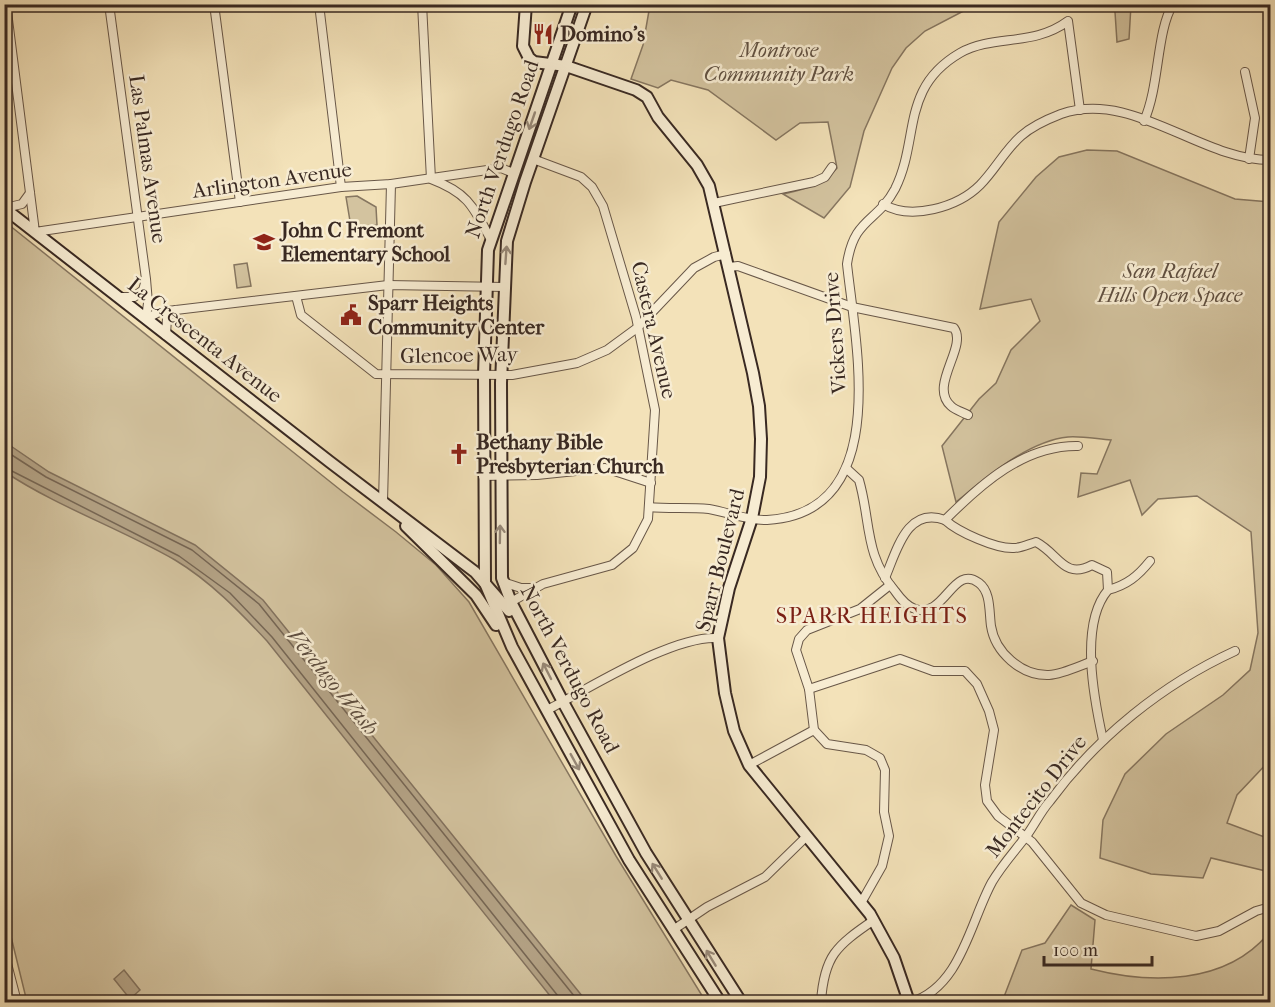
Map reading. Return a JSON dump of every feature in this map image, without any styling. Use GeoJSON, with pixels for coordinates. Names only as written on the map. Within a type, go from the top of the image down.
{"type":"FeatureCollection","features":[{"type":"Feature","properties":{"kind":"main road"},"geometry":{"type":"LineString","coordinates":[[526,4],[525,54],[534,62],[566,66]]}},
{"type":"Feature","properties":{"kind":"main road","name":"North Verdugo Road"},"geometry":{"type":"LineString","coordinates":[[572,4],[490,240],[486,287],[484,375],[485,583],[512,646],[629,860],[719,1001]]}},
{"type":"Feature","properties":{"kind":"main road","name":"North Verdugo Road"},"geometry":{"type":"LineString","coordinates":[[587,4],[511,223],[501,375],[500,558],[503,582],[563,702],[646,853],[737,1000]]}},
{"type":"Feature","properties":{"kind":"main road","name":"Sparr Boulevard"},"geometry":{"type":"LineString","coordinates":[[566,66],[647,97],[658,117],[697,165],[714,203],[759,406],[760,477],[752,518],[729,588],[718,638],[725,693],[734,731],[749,765],[873,920],[894,958],[910,1002]]}},
{"type":"Feature","properties":{"kind":"main road","name":"La Crescenta Avenue"},"geometry":{"type":"LineString","coordinates":[[5,208],[166,335],[475,572],[531,640]]}},
{"type":"Feature","properties":{"kind":"main road","name":"La Crescenta Avenue"},"geometry":{"type":"LineString","coordinates":[[383,502],[476,595],[512,646]]}},
{"type":"Feature","properties":{"kind":"street"},"geometry":{"type":"LineString","coordinates":[[6,4],[35,232]]}},
{"type":"Feature","properties":{"kind":"street","name":"Las Palmas Avenue"},"geometry":{"type":"LineString","coordinates":[[109,4],[146,279],[148,303],[146,319]]}},
{"type":"Feature","properties":{"kind":"street"},"geometry":{"type":"LineString","coordinates":[[214,4],[240,202]]}},
{"type":"Feature","properties":{"kind":"street"},"geometry":{"type":"LineString","coordinates":[[319,4],[341,187]]}},
{"type":"Feature","properties":{"kind":"street"},"geometry":{"type":"LineString","coordinates":[[422,4],[431,179],[457,189],[476,210],[490,240]]}},
{"type":"Feature","properties":{"kind":"street"},"geometry":{"type":"LineString","coordinates":[[1144,121],[1154,94],[1166,22],[1173,4]]}},
{"type":"Feature","properties":{"kind":"street","name":"Vickers Drive"},"geometry":{"type":"LineString","coordinates":[[649,507],[708,509],[766,520],[816,506],[835,490],[847,469],[859,403],[847,264],[849,249],[856,232],[883,204],[898,181],[917,104],[932,77],[950,60],[974,47],[1039,36],[1068,21],[1080,110]]}},
{"type":"Feature","properties":{"kind":"street"},"geometry":{"type":"LineString","coordinates":[[1245,72],[1255,118],[1249,159]]}},
{"type":"Feature","properties":{"kind":"street"},"geometry":{"type":"LineString","coordinates":[[883,204],[893,210],[924,210],[963,197],[980,184],[1027,131],[1052,118],[1080,110],[1113,109],[1249,159],[1270,160]]}},
{"type":"Feature","properties":{"kind":"street","name":"Castera Avenue"},"geometry":{"type":"LineString","coordinates":[[503,582],[520,588],[533,588],[612,565],[633,548],[640,537],[648,519],[651,483],[655,410],[622,266],[598,196],[581,177],[533,159]]}},
{"type":"Feature","properties":{"kind":"street"},"geometry":{"type":"LineString","coordinates":[[714,203],[814,182],[825,177],[832,167]]}},
{"type":"Feature","properties":{"kind":"street","name":"Arlington Avenue"},"geometry":{"type":"LineString","coordinates":[[35,232],[341,187],[391,184],[501,168],[513,173]]}},
{"type":"Feature","properties":{"kind":"street"},"geometry":{"type":"LineString","coordinates":[[383,502],[391,184]]}},
{"type":"Feature","properties":{"kind":"street"},"geometry":{"type":"LineString","coordinates":[[5,208],[22,204],[30,192]]}},
{"type":"Feature","properties":{"kind":"street"},"geometry":{"type":"LineString","coordinates":[[54,247],[58,232],[64,228]]}},
{"type":"Feature","properties":{"kind":"street","name":"Glencoe Way"},"geometry":{"type":"LineString","coordinates":[[296,296],[301,315],[374,373],[501,375],[577,363],[607,350],[638,328],[694,268],[714,257],[726,255]]}},
{"type":"Feature","properties":{"kind":"street"},"geometry":{"type":"LineString","coordinates":[[729,267],[738,266],[852,306],[950,326],[957,332],[944,389],[951,405],[968,415]]}},
{"type":"Feature","properties":{"kind":"street"},"geometry":{"type":"LineString","coordinates":[[118,297],[128,298],[140,294],[146,279]]}},
{"type":"Feature","properties":{"kind":"street"},"geometry":{"type":"LineString","coordinates":[[146,319],[159,312],[388,285],[505,287]]}},
{"type":"Feature","properties":{"kind":"street"},"geometry":{"type":"LineString","coordinates":[[166,335],[167,318],[176,310]]}},
{"type":"Feature","properties":{"kind":"street"},"geometry":{"type":"LineString","coordinates":[[945,520],[968,497],[1006,468],[1049,447],[1078,446]]}},
{"type":"Feature","properties":{"kind":"street"},"geometry":{"type":"LineString","coordinates":[[483,476],[537,475],[605,468],[651,483]]}},
{"type":"Feature","properties":{"kind":"street"},"geometry":{"type":"LineString","coordinates":[[847,469],[859,480],[869,542],[887,582],[912,608],[921,610],[939,604],[960,580],[977,581],[984,587],[988,600],[995,640],[1001,650],[1022,668],[1050,675],[1093,661]]}},
{"type":"Feature","properties":{"kind":"street"},"geometry":{"type":"LineString","coordinates":[[861,903],[882,866],[889,836],[884,812],[885,770],[880,758],[866,750],[827,744],[814,730],[809,689],[796,652],[803,633],[860,609],[887,582],[905,536],[918,519],[932,515],[945,520],[954,529],[1005,548],[1017,549],[1036,542],[1073,571],[1081,571],[1092,565],[1101,567],[1107,572],[1108,590]]}},
{"type":"Feature","properties":{"kind":"street"},"geometry":{"type":"LineString","coordinates":[[1103,740],[1096,709],[1093,661],[1093,622],[1098,602],[1108,590],[1121,587],[1139,576],[1149,561]]}},
{"type":"Feature","properties":{"kind":"street","name":"Castera Avenue"},"geometry":{"type":"LineString","coordinates":[[511,602],[533,588]]}},
{"type":"Feature","properties":{"kind":"street"},"geometry":{"type":"LineString","coordinates":[[547,710],[642,661],[701,638],[718,638]]}},
{"type":"Feature","properties":{"kind":"street","name":"Montecito Drive"},"geometry":{"type":"LineString","coordinates":[[910,1002],[923,997],[950,972],[961,953],[993,880],[1027,836],[1050,801],[1103,740],[1169,687],[1200,667],[1235,651]]}},
{"type":"Feature","properties":{"kind":"street"},"geometry":{"type":"LineString","coordinates":[[809,689],[900,659],[933,671],[965,671],[977,684],[989,711],[994,730],[986,776],[986,797],[998,816],[1027,836],[1071,894],[1092,910],[1106,915],[1172,932],[1202,936],[1270,907]]}},
{"type":"Feature","properties":{"kind":"street"},"geometry":{"type":"LineString","coordinates":[[749,765],[814,730]]}},
{"type":"Feature","properties":{"kind":"street"},"geometry":{"type":"LineString","coordinates":[[674,930],[707,907],[765,877],[806,837]]}},
{"type":"Feature","properties":{"kind":"street"},"geometry":{"type":"LineString","coordinates":[[821,1002],[823,979],[829,958],[839,946],[873,920]]}},
{"type":"Feature","properties":{"kind":"street"},"geometry":{"type":"LineString","coordinates":[[4,952],[17,1002]]}},
{"type":"Feature","properties":{"kind":"green space","name":"Montrose Community Park"},"geometry":{"type":"Polygon","coordinates":[[[650,5],[975,5],[925,31],[906,48],[892,68],[864,131],[850,187],[824,218],[783,194],[819,183],[837,168],[828,122],[800,123],[776,140],[708,90],[671,80],[658,88],[631,79],[643,45],[650,5]]]}},
{"type":"Feature","properties":{"kind":"green space"},"geometry":{"type":"Polygon","coordinates":[[[1108,5],[1131,5],[1129,39],[1117,42],[1115,12],[1108,5]]]}},
{"type":"Feature","properties":{"kind":"green space","name":"San Rafael Hills Open Space"},"geometry":{"type":"Polygon","coordinates":[[[1087,150],[1117,151],[1235,199],[1270,202],[1270,760],[1237,795],[1227,823],[1270,839],[1270,872],[1211,858],[1203,878],[1151,874],[1100,858],[1103,820],[1125,774],[1166,734],[1223,695],[1250,670],[1258,633],[1251,532],[1197,496],[1158,499],[1142,515],[1130,480],[1078,497],[1081,473],[1097,474],[1111,440],[1068,437],[1038,445],[1009,462],[956,502],[942,446],[979,399],[996,383],[1011,350],[1040,321],[1031,299],[980,309],[999,222],[1036,177],[1059,157],[1087,150]]]}},
{"type":"Feature","properties":{"kind":"green space"},"geometry":{"type":"Polygon","coordinates":[[[357,196],[376,207],[377,225],[351,227],[346,197],[357,196]]]}},
{"type":"Feature","properties":{"kind":"green space"},"geometry":{"type":"Polygon","coordinates":[[[4,221],[436,565],[469,602],[616,856],[706,1002],[27,1002],[4,908],[4,221]]]}},
{"type":"Feature","properties":{"kind":"green space"},"geometry":{"type":"Polygon","coordinates":[[[247,263],[251,286],[237,288],[234,265],[247,263]]]}},
{"type":"Feature","properties":{"kind":"green space"},"geometry":{"type":"Polygon","coordinates":[[[1071,905],[1095,920],[1091,969],[1114,974],[1162,978],[1209,971],[1230,963],[1250,951],[1268,934],[1270,1002],[1002,1002],[1022,950],[1045,943],[1071,905]]]}},
{"type":"Feature","properties":{"kind":"water"},"geometry":{"type":"Polygon","coordinates":[[[5,442],[49,472],[195,545],[263,600],[587,1002],[555,1002],[267,641],[235,608],[200,577],[175,560],[46,496],[5,472],[5,442]]]}},
{"type":"Feature","properties":{"kind":"water"},"geometry":{"type":"Polygon","coordinates":[[[124,970],[140,990],[130,999],[114,979],[124,970]]]}},
{"type":"Feature","properties":{"kind":"place","name":"Domino's"},"geometry":{"type":"Point","coordinates":[543,34]}},
{"type":"Feature","properties":{"kind":"place","name":"John C Fremont Elementary School"},"geometry":{"type":"Point","coordinates":[264,242]}},
{"type":"Feature","properties":{"kind":"place","name":"Sparr Heights Community Center"},"geometry":{"type":"Point","coordinates":[351,315]}},
{"type":"Feature","properties":{"kind":"place","name":"Bethany Bible Presbyterian Church"},"geometry":{"type":"Point","coordinates":[459,454]}},
{"type":"Feature","properties":{"kind":"district","name":"SPARR HEIGHTS"},"geometry":{"type":"Point","coordinates":[872,616]}},
{"type":"Feature","properties":{"kind":"water label","name":"Verdugo Wash"},"geometry":{"type":"Point","coordinates":[333,682]}}]}
